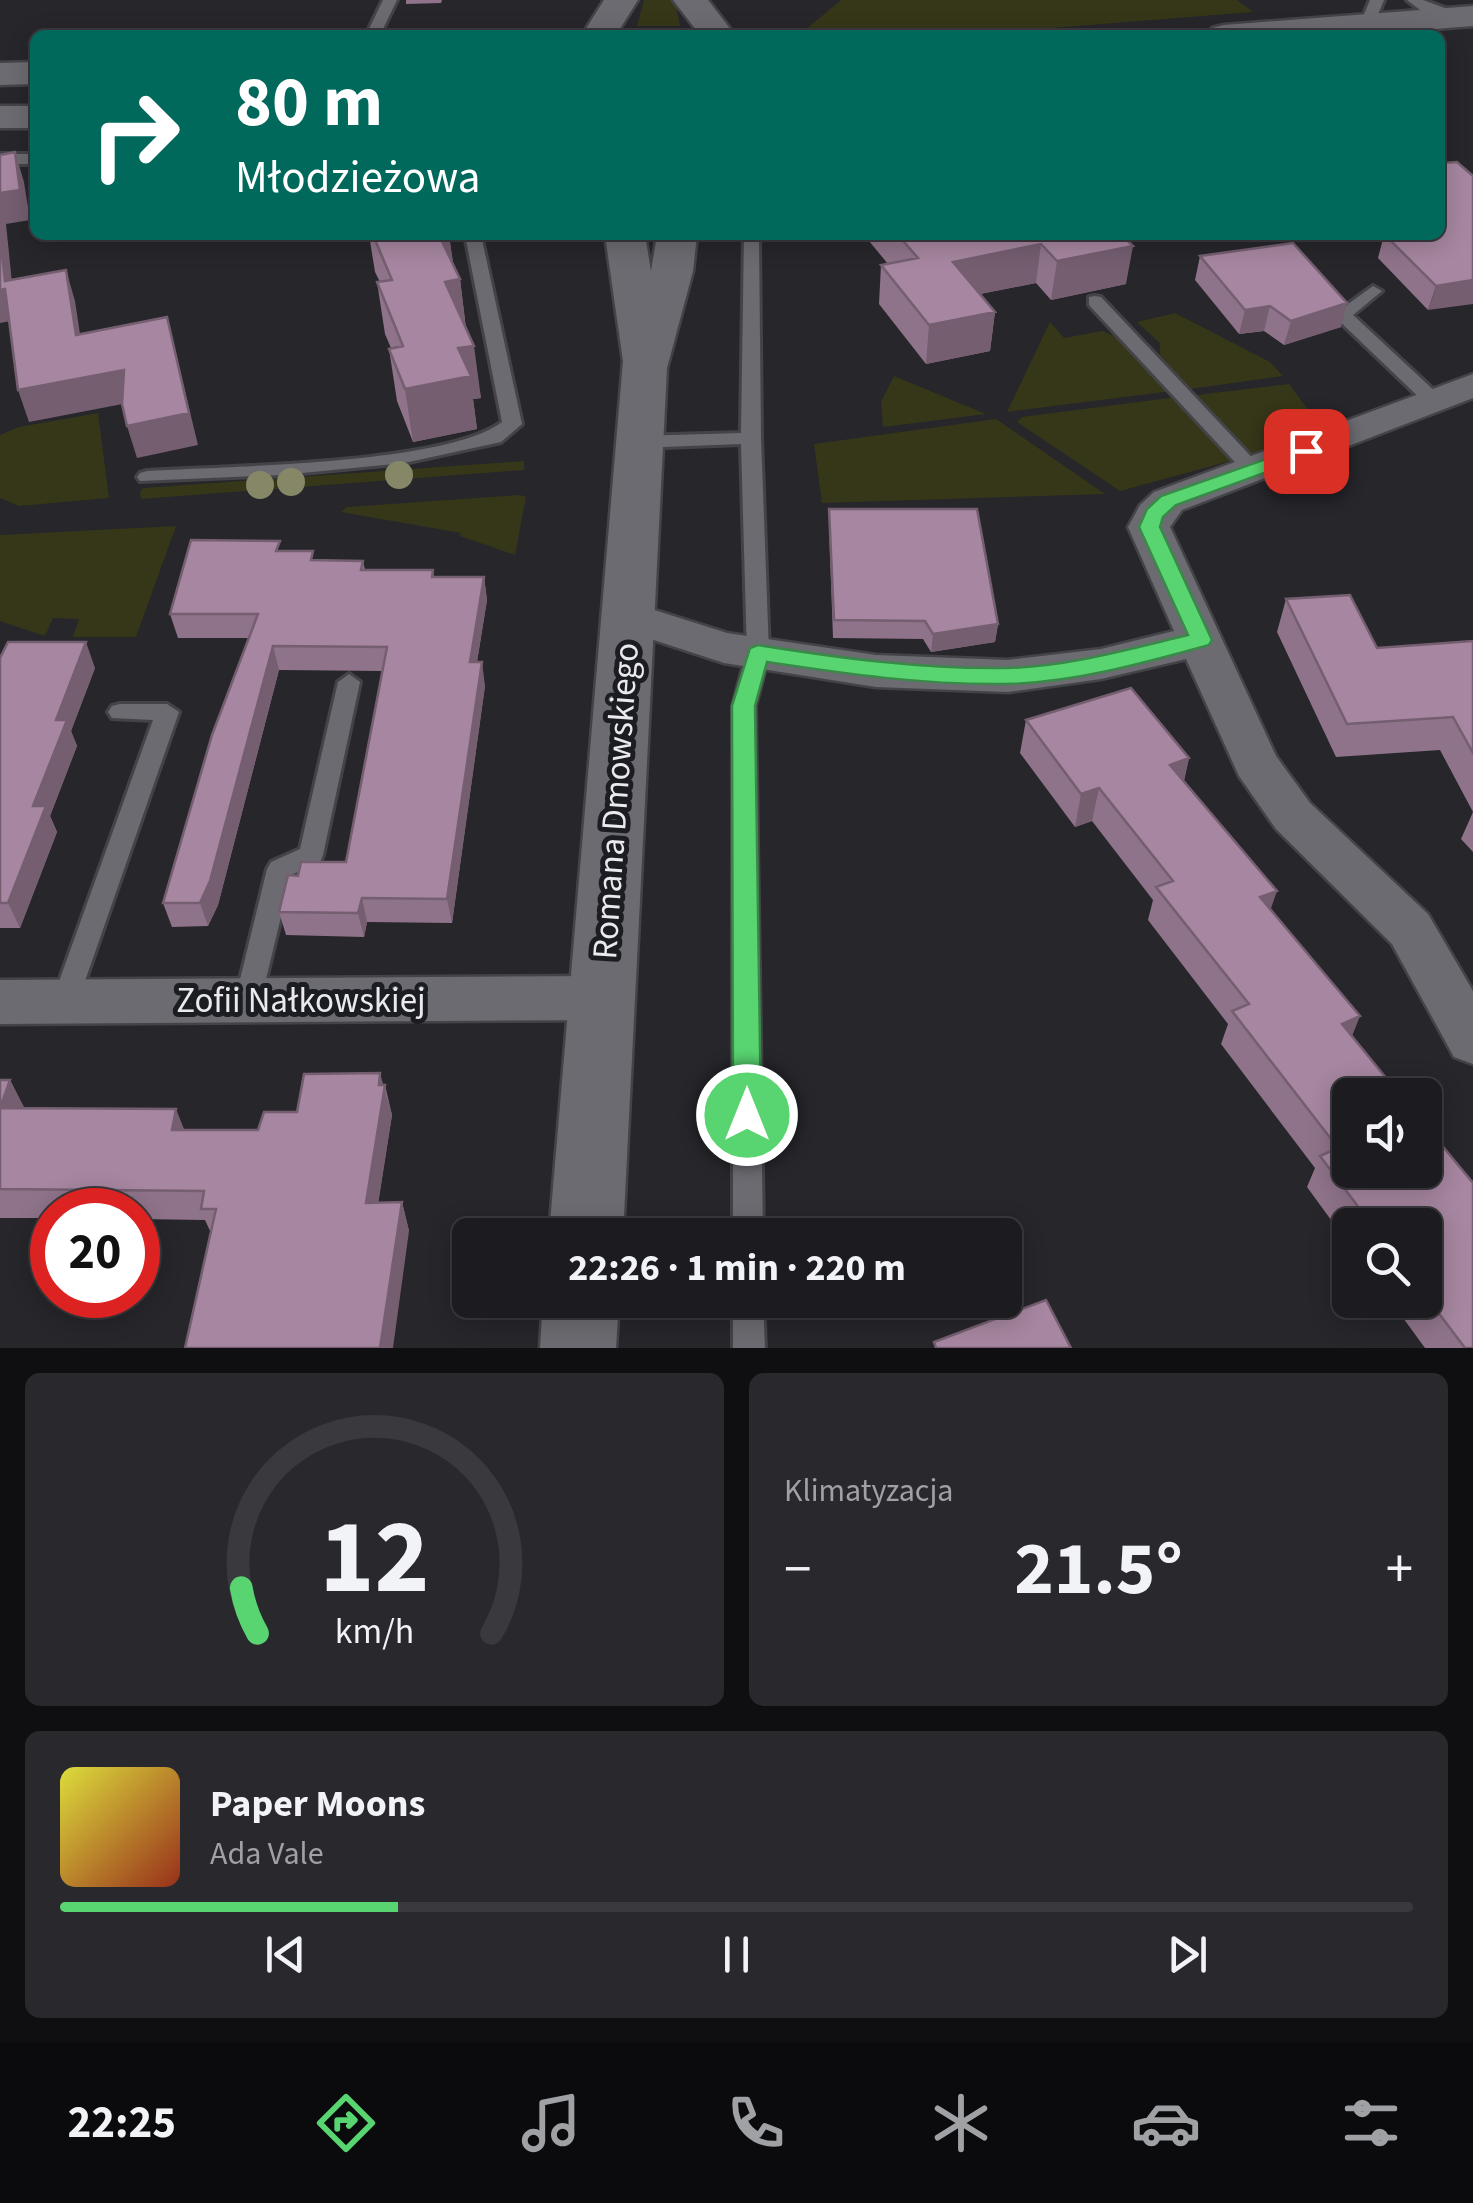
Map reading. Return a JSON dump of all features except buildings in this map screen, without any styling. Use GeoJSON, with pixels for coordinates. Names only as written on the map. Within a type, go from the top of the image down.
{"type":"FeatureCollection","features":[{"type":"Feature","properties":{"kind":"street"},"geometry":{"type":"LineString","coordinates":[[602,30],[622,0]]}},
{"type":"Feature","properties":{"kind":"street"},"geometry":{"type":"LineString","coordinates":[[627,30],[634,0]]}},
{"type":"Feature","properties":{"kind":"street"},"geometry":{"type":"LineString","coordinates":[[690,0],[692,30]]}},
{"type":"Feature","properties":{"kind":"street"},"geometry":{"type":"LineString","coordinates":[[690,0],[714,30]]}},
{"type":"Feature","properties":{"kind":"street"},"geometry":{"type":"LineString","coordinates":[[1256,30],[1372,12],[1472,21]]}},
{"type":"Feature","properties":{"kind":"street"},"geometry":{"type":"LineString","coordinates":[[1438,30],[1472,21]]}},
{"type":"Feature","properties":{"kind":"street"},"geometry":{"type":"LineString","coordinates":[[0,74],[30,73]]}},
{"type":"Feature","properties":{"kind":"street"},"geometry":{"type":"LineString","coordinates":[[0,117],[30,116]]}},
{"type":"Feature","properties":{"kind":"street"},"geometry":{"type":"LineString","coordinates":[[618,240],[629,279]]}},
{"type":"Feature","properties":{"kind":"street","name":"Romana Dmowskiego"},"geometry":{"type":"LineString","coordinates":[[625,240],[644,368]]}},
{"type":"Feature","properties":{"kind":"street","name":"Romana Dmowskiego"},"geometry":{"type":"LineString","coordinates":[[587,1218],[644,368],[679,247]]}},
{"type":"Feature","properties":{"kind":"street"},"geometry":{"type":"LineString","coordinates":[[1473,384],[1168,501],[1154,514],[1150,527],[1256,764],[1293,816],[1410,930],[1473,1041]]}},
{"type":"Feature","properties":{"kind":"street"},"geometry":{"type":"LineString","coordinates":[[626,616],[724,648],[876,671],[1008,676],[1101,664],[1201,640]]}},
{"type":"Feature","properties":{"kind":"street","name":"Zofii Nałkowskiej"},"geometry":{"type":"LineString","coordinates":[[0,1002],[602,998]]}},
{"type":"Feature","properties":{"kind":"street"},"geometry":{"type":"LineString","coordinates":[[578,1348],[580,1318]]}},
{"type":"Feature","properties":{"kind":"lane"},"geometry":{"type":"LineString","coordinates":[[375,30],[390,0]]}},
{"type":"Feature","properties":{"kind":"lane"},"geometry":{"type":"LineString","coordinates":[[1414,0],[1429,10],[1472,21]]}},
{"type":"Feature","properties":{"kind":"lane"},"geometry":{"type":"LineString","coordinates":[[0,159],[30,158]]}},
{"type":"Feature","properties":{"kind":"lane"},"geometry":{"type":"LineString","coordinates":[[147,476],[442,453],[494,441],[509,432],[512,424],[474,240]]}},
{"type":"Feature","properties":{"kind":"lane"},"geometry":{"type":"LineString","coordinates":[[748,1218],[744,706],[758,653],[750,438],[752,240]]}},
{"type":"Feature","properties":{"kind":"lane"},"geometry":{"type":"LineString","coordinates":[[1374,291],[1342,316],[1433,400]]}},
{"type":"Feature","properties":{"kind":"lane"},"geometry":{"type":"LineString","coordinates":[[1095,301],[1253,470]]}},
{"type":"Feature","properties":{"kind":"lane"},"geometry":{"type":"LineString","coordinates":[[638,442],[750,438]]}},
{"type":"Feature","properties":{"kind":"lane"},"geometry":{"type":"LineString","coordinates":[[248,1000],[280,869],[311,855],[350,682]]}},
{"type":"Feature","properties":{"kind":"lane"},"geometry":{"type":"LineString","coordinates":[[64,1001],[167,712],[120,712]]}},
{"type":"Feature","properties":{"kind":"lane"},"geometry":{"type":"LineString","coordinates":[[748,1318],[749,1348]]}},
{"type":"Feature","properties":{"kind":"green space"},"geometry":{"type":"Polygon","coordinates":[[[644,0],[675,0],[680,26],[637,26],[644,0]]]}},
{"type":"Feature","properties":{"kind":"green space"},"geometry":{"type":"Polygon","coordinates":[[[841,0],[1237,0],[1253,12],[1039,29],[805,30],[841,0]]]}},
{"type":"Feature","properties":{"kind":"green space"},"geometry":{"type":"Polygon","coordinates":[[[1175,313],[1270,362],[1283,376],[1190,389],[1160,355],[1160,343],[1137,322],[1175,313]]]}},
{"type":"Feature","properties":{"kind":"green space"},"geometry":{"type":"Polygon","coordinates":[[[1050,322],[1064,338],[1102,331],[1122,339],[1172,391],[1007,412],[1050,322]]]}},
{"type":"Feature","properties":{"kind":"green space"},"geometry":{"type":"Polygon","coordinates":[[[894,376],[986,414],[883,427],[881,402],[894,376]]]}},
{"type":"Feature","properties":{"kind":"green space"},"geometry":{"type":"Polygon","coordinates":[[[1289,384],[1321,427],[1252,458],[1197,395],[1289,384]]]}},
{"type":"Feature","properties":{"kind":"green space"},"geometry":{"type":"Polygon","coordinates":[[[1177,397],[1234,460],[1120,491],[1017,422],[1022,417],[1177,397]]]}},
{"type":"Feature","properties":{"kind":"green space"},"geometry":{"type":"Polygon","coordinates":[[[98,413],[109,498],[19,506],[0,498],[0,435],[19,427],[98,413]]]}},
{"type":"Feature","properties":{"kind":"green space"},"geometry":{"type":"Polygon","coordinates":[[[996,419],[1105,494],[822,503],[814,444],[996,419]]]}},
{"type":"Feature","properties":{"kind":"green space"},"geometry":{"type":"Polygon","coordinates":[[[524,461],[524,470],[141,499],[140,492],[143,488],[524,461]]]}},
{"type":"Feature","properties":{"kind":"green space"},"geometry":{"type":"Polygon","coordinates":[[[526,497],[515,555],[460,536],[461,533],[341,512],[347,507],[526,497]]]}},
{"type":"Feature","properties":{"kind":"green space"},"geometry":{"type":"Polygon","coordinates":[[[176,526],[136,637],[73,637],[79,619],[53,618],[45,636],[0,621],[0,535],[176,526]]]}},
{"type":"Feature","properties":{"kind":"route"},"geometry":{"type":"LineString","coordinates":[[747,1115],[744,706],[758,653],[876,671],[1008,676],[1101,664],[1201,640],[1150,527],[1154,514],[1168,501],[1306,451]]}}]}
